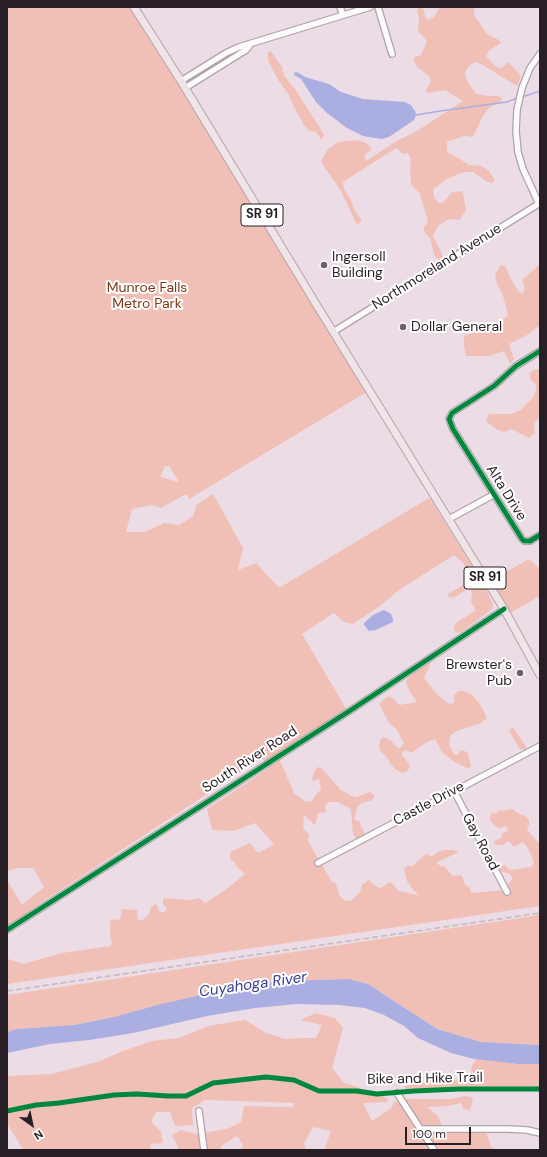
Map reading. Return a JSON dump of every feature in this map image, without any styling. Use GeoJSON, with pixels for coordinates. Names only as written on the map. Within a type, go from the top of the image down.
{"type":"FeatureCollection","features":[{"type":"Feature","properties":{"kind":"main road","name":"SR 91"},"geometry":{"type":"LineString","coordinates":[[134,7],[181,81],[333,332],[467,547],[504,609],[540,675]]}},
{"type":"Feature","properties":{"kind":"street"},"geometry":{"type":"LineString","coordinates":[[340,7],[343,15]]}},
{"type":"Feature","properties":{"kind":"street"},"geometry":{"type":"LineString","coordinates":[[181,81],[226,53],[239,47],[250,45],[370,7]]}},
{"type":"Feature","properties":{"kind":"street"},"geometry":{"type":"LineString","coordinates":[[378,7],[392,54]]}},
{"type":"Feature","properties":{"kind":"street"},"geometry":{"type":"LineString","coordinates":[[185,88],[246,50],[250,45]]}},
{"type":"Feature","properties":{"kind":"street"},"geometry":{"type":"LineString","coordinates":[[539,203],[523,169],[518,152],[516,131],[517,110],[522,88],[530,68],[540,54]]}},
{"type":"Feature","properties":{"kind":"street","name":"Northmoreland Avenue"},"geometry":{"type":"LineString","coordinates":[[333,332],[539,203]]}},
{"type":"Feature","properties":{"kind":"street","name":"Alta Drive"},"geometry":{"type":"LineString","coordinates":[[540,351],[516,366],[494,386],[452,413],[449,419],[460,441],[522,539],[524,541],[530,541],[540,535]]}},
{"type":"Feature","properties":{"kind":"street"},"geometry":{"type":"LineString","coordinates":[[449,520],[493,494]]}},
{"type":"Feature","properties":{"kind":"street","name":"South River Road"},"geometry":{"type":"LineString","coordinates":[[7,930],[351,710],[504,609]]}},
{"type":"Feature","properties":{"kind":"street","name":"Castle Drive"},"geometry":{"type":"LineString","coordinates":[[318,863],[540,746]]}},
{"type":"Feature","properties":{"kind":"street","name":"Gay Road"},"geometry":{"type":"LineString","coordinates":[[454,791],[507,892]]}},
{"type":"Feature","properties":{"kind":"street"},"geometry":{"type":"LineString","coordinates":[[397,1093],[434,1150]]}},
{"type":"Feature","properties":{"kind":"street"},"geometry":{"type":"LineString","coordinates":[[199,1111],[204,1150]]}},
{"type":"Feature","properties":{"kind":"street"},"geometry":{"type":"LineString","coordinates":[[420,1129],[508,1129],[527,1130],[540,1134]]}},
{"type":"Feature","properties":{"kind":"green space","name":"Munroe Falls Metro Park"},"geometry":{"type":"Polygon","coordinates":[[[7,7],[134,7],[370,390],[189,499],[186,494],[161,508],[152,505],[132,509],[126,532],[145,532],[164,523],[179,525],[193,516],[197,504],[213,494],[243,548],[238,570],[256,563],[279,588],[429,498],[485,587],[493,604],[492,609],[460,632],[455,632],[454,627],[456,623],[476,610],[471,602],[472,592],[469,588],[457,596],[449,598],[448,594],[469,581],[464,564],[454,555],[399,590],[380,606],[353,624],[344,622],[334,613],[302,634],[347,710],[277,754],[295,795],[304,801],[313,801],[314,797],[321,789],[319,779],[314,781],[312,779],[317,767],[321,768],[341,790],[352,796],[357,797],[370,792],[375,796],[371,801],[364,802],[359,805],[357,809],[354,817],[355,820],[359,821],[365,835],[358,840],[353,833],[351,811],[349,808],[337,802],[328,802],[325,807],[326,812],[318,813],[315,825],[304,815],[303,829],[309,836],[309,843],[332,882],[335,883],[339,895],[345,901],[352,900],[360,892],[362,885],[369,880],[380,888],[390,882],[398,891],[418,895],[407,881],[404,869],[408,865],[411,867],[427,853],[431,857],[440,851],[445,850],[458,851],[457,853],[436,863],[445,867],[453,876],[461,875],[465,885],[470,888],[471,893],[505,890],[512,879],[512,876],[500,871],[498,869],[499,867],[505,865],[509,870],[532,867],[534,862],[528,848],[523,842],[514,847],[509,841],[503,845],[496,845],[493,842],[501,838],[503,833],[508,831],[505,826],[498,828],[493,824],[490,820],[490,816],[494,812],[496,814],[498,811],[513,809],[527,817],[529,820],[529,825],[527,830],[540,843],[540,906],[7,984],[8,959],[23,964],[62,953],[110,946],[112,942],[110,937],[111,919],[119,920],[122,909],[137,910],[138,921],[144,919],[149,914],[151,907],[155,904],[161,913],[166,911],[167,908],[163,904],[163,899],[165,898],[189,900],[199,898],[205,903],[224,891],[245,874],[237,867],[234,861],[231,860],[230,852],[250,843],[258,853],[274,844],[255,823],[234,831],[212,830],[207,809],[269,768],[262,758],[27,912],[29,916],[7,930],[7,880],[22,905],[44,887],[33,868],[18,868],[7,871],[7,7]],[[165,466],[160,477],[179,482],[169,466],[165,466]]]}},
{"type":"Feature","properties":{"kind":"green space"},"geometry":{"type":"Polygon","coordinates":[[[418,7],[421,7],[424,10],[425,17],[428,20],[434,17],[440,7],[477,7],[474,9],[474,15],[487,34],[499,40],[501,43],[490,50],[486,56],[496,67],[501,68],[508,62],[521,77],[517,86],[481,64],[475,62],[469,66],[465,72],[466,79],[476,94],[499,96],[502,98],[501,101],[488,109],[473,137],[464,136],[447,142],[447,152],[469,165],[481,166],[488,170],[495,180],[492,183],[486,181],[473,172],[467,172],[445,180],[433,190],[434,197],[439,203],[444,202],[452,192],[461,191],[463,193],[466,210],[459,220],[449,219],[438,226],[433,236],[444,258],[440,260],[435,257],[430,238],[424,232],[424,227],[428,222],[420,194],[411,184],[411,160],[409,154],[403,154],[396,148],[343,182],[344,189],[350,198],[356,213],[361,219],[361,222],[357,225],[341,191],[321,162],[328,149],[338,142],[357,140],[366,143],[371,147],[371,150],[364,156],[366,161],[395,142],[417,131],[463,101],[445,90],[428,93],[426,90],[431,81],[429,76],[417,67],[414,60],[414,57],[421,55],[427,41],[418,30],[418,7]]]}},
{"type":"Feature","properties":{"kind":"green space"},"geometry":{"type":"Polygon","coordinates":[[[271,51],[282,67],[284,76],[295,89],[322,131],[324,136],[321,139],[316,132],[308,130],[304,125],[289,95],[279,81],[268,61],[268,52],[271,51]]]}},
{"type":"Feature","properties":{"kind":"green space"},"geometry":{"type":"Polygon","coordinates":[[[501,265],[505,266],[519,292],[523,293],[525,288],[522,280],[539,265],[540,267],[540,325],[527,335],[509,344],[514,359],[510,364],[504,351],[489,356],[466,356],[464,345],[464,336],[496,324],[508,315],[495,274],[501,265]]]}},
{"type":"Feature","properties":{"kind":"green space"},"geometry":{"type":"Polygon","coordinates":[[[540,369],[540,415],[534,424],[535,433],[529,438],[511,429],[504,432],[496,429],[486,421],[489,414],[511,414],[521,410],[534,396],[537,386],[530,379],[530,373],[534,370],[540,369]]]}},
{"type":"Feature","properties":{"kind":"green space"},"geometry":{"type":"Polygon","coordinates":[[[529,559],[540,569],[540,596],[508,614],[488,582],[529,559]]]}},
{"type":"Feature","properties":{"kind":"green space"},"geometry":{"type":"Polygon","coordinates":[[[430,663],[424,678],[436,693],[449,704],[454,703],[454,695],[458,691],[464,691],[471,694],[480,704],[487,718],[481,723],[455,732],[450,736],[449,744],[455,755],[457,755],[461,750],[467,752],[471,765],[469,769],[453,761],[442,752],[435,739],[427,742],[411,753],[406,750],[402,752],[402,755],[410,765],[408,771],[402,773],[395,769],[386,756],[381,752],[379,747],[380,740],[383,737],[390,740],[399,749],[404,743],[397,730],[389,723],[379,704],[388,696],[393,698],[399,705],[417,702],[409,690],[406,682],[409,676],[430,663]]]}},
{"type":"Feature","properties":{"kind":"green space"},"geometry":{"type":"Polygon","coordinates":[[[513,727],[527,748],[525,750],[520,749],[512,736],[509,730],[513,727]]]}},
{"type":"Feature","properties":{"kind":"green space"},"geometry":{"type":"Polygon","coordinates":[[[540,915],[540,1045],[481,1042],[437,1029],[368,984],[349,979],[283,981],[241,986],[161,1004],[114,1017],[73,1025],[17,1029],[7,1032],[7,995],[540,915]]]}},
{"type":"Feature","properties":{"kind":"green space"},"geometry":{"type":"Polygon","coordinates":[[[316,1013],[335,1018],[343,1028],[332,1068],[343,1082],[387,1098],[388,1102],[363,1103],[372,1121],[391,1108],[394,1102],[408,1099],[451,1099],[466,1096],[473,1098],[470,1111],[463,1108],[461,1103],[448,1106],[427,1107],[438,1116],[445,1131],[486,1133],[492,1148],[500,1150],[324,1150],[331,1131],[313,1127],[304,1143],[306,1150],[240,1150],[243,1145],[237,1136],[221,1146],[221,1150],[179,1150],[172,1135],[181,1130],[197,1134],[227,1129],[241,1122],[244,1106],[292,1107],[295,1103],[205,1100],[192,1108],[193,1125],[175,1126],[170,1112],[156,1112],[151,1122],[161,1132],[163,1143],[151,1144],[150,1150],[23,1150],[7,1123],[7,1076],[52,1074],[100,1061],[152,1041],[179,1038],[208,1026],[245,1020],[266,1033],[285,1039],[316,1038],[322,1025],[300,1020],[316,1013]]]}},
{"type":"Feature","properties":{"kind":"green space"},"geometry":{"type":"Polygon","coordinates":[[[477,1059],[518,1064],[540,1064],[540,1088],[468,1087],[407,1090],[404,1086],[420,1082],[441,1080],[443,1078],[450,1081],[458,1079],[464,1081],[471,1073],[472,1065],[477,1059]]]}},
{"type":"Feature","properties":{"kind":"water"},"geometry":{"type":"Polygon","coordinates":[[[295,72],[305,77],[329,84],[341,92],[363,99],[405,102],[411,105],[415,110],[416,115],[414,120],[389,137],[382,139],[363,136],[347,128],[327,113],[316,102],[301,79],[294,75],[295,72]]]}},
{"type":"Feature","properties":{"kind":"water"},"geometry":{"type":"Polygon","coordinates":[[[384,610],[391,614],[393,622],[376,630],[369,631],[364,623],[373,615],[384,610]]]}},
{"type":"Feature","properties":{"kind":"water","name":"Cuyahoga River"},"geometry":{"type":"Polygon","coordinates":[[[349,979],[368,984],[437,1029],[481,1042],[540,1045],[540,1064],[518,1064],[474,1059],[451,1053],[418,1038],[404,1026],[384,1015],[365,1008],[339,1005],[297,1004],[255,1008],[207,1016],[133,1033],[50,1044],[7,1053],[7,1032],[17,1029],[74,1025],[114,1017],[161,1004],[241,986],[283,981],[349,979]]]}},
{"type":"Feature","properties":{"kind":"waterway"},"geometry":{"type":"LineString","coordinates":[[525,96],[540,91]]}},
{"type":"Feature","properties":{"kind":"waterway"},"geometry":{"type":"LineString","coordinates":[[416,115],[507,102],[517,98]]}},
{"type":"Feature","properties":{"kind":"railway"},"geometry":{"type":"LineString","coordinates":[[7,991],[540,913]]}},
{"type":"Feature","properties":{"kind":"cycle path"},"geometry":{"type":"LineString","coordinates":[[540,351],[516,366],[494,386],[452,413],[449,419],[453,429],[522,539],[524,541],[530,541],[540,535]]}},
{"type":"Feature","properties":{"kind":"cycle path"},"geometry":{"type":"LineString","coordinates":[[7,930],[351,710],[504,609]]}},
{"type":"Feature","properties":{"kind":"cycle path","name":"Bike and Hike Trail"},"geometry":{"type":"LineString","coordinates":[[7,1111],[36,1105],[114,1095],[137,1094],[186,1096],[213,1083],[266,1077],[294,1080],[319,1091],[357,1091],[377,1094],[459,1089],[540,1089]]}},
{"type":"Feature","properties":{"kind":"place","name":"Ingersoll Building"},"geometry":{"type":"Point","coordinates":[324,265]}},
{"type":"Feature","properties":{"kind":"place","name":"Dollar General"},"geometry":{"type":"Point","coordinates":[403,327]}},
{"type":"Feature","properties":{"kind":"place","name":"Brewster's Pub"},"geometry":{"type":"Point","coordinates":[520,673]}}]}
